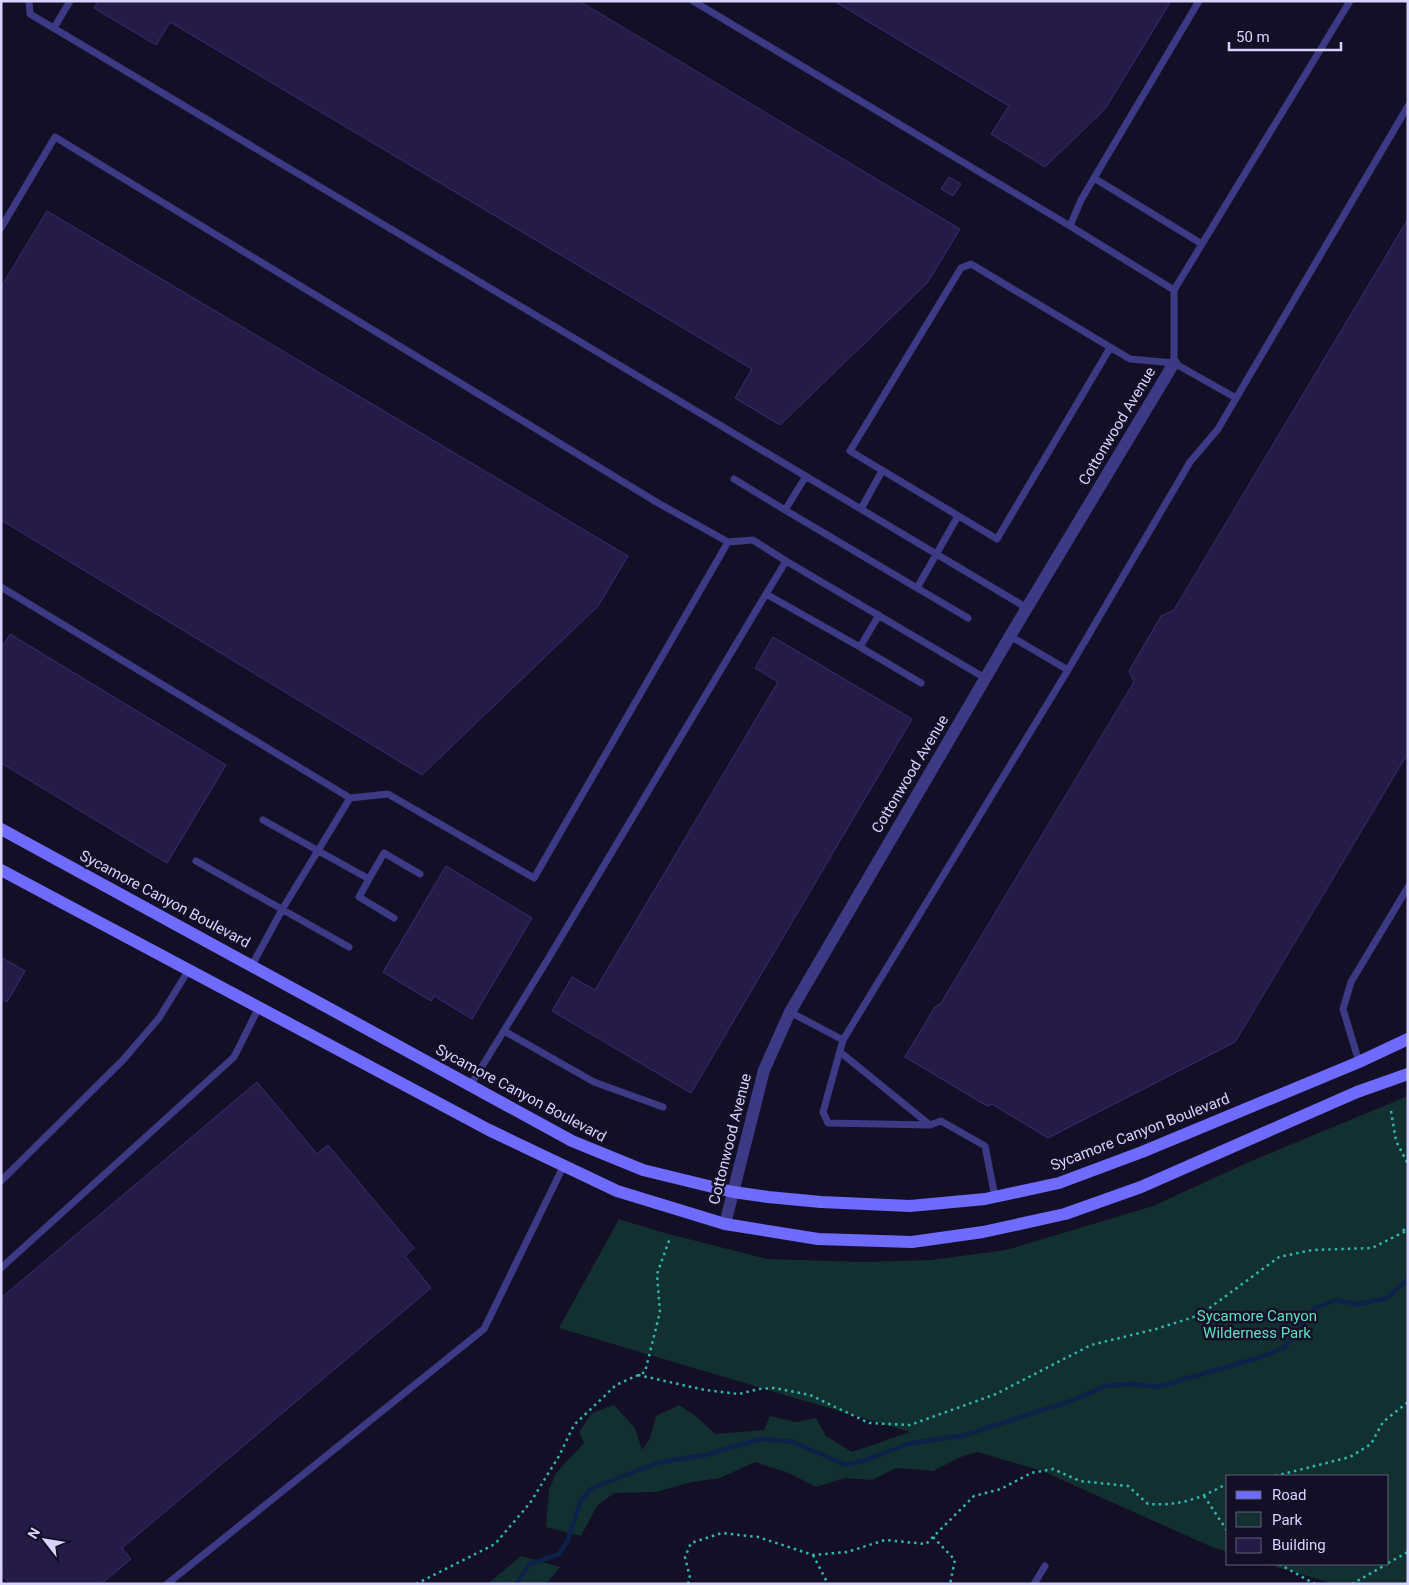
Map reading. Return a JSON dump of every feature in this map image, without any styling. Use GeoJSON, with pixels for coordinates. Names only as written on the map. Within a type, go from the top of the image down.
{"type":"FeatureCollection","features":[{"type":"Feature","properties":{"kind":"main road","name":"Sycamore Canyon Boulevard"},"geometry":{"type":"LineString","coordinates":[[1,829],[572,1141],[643,1170],[732,1192],[821,1202],[910,1206],[995,1197],[1059,1183],[1359,1062],[1408,1039]]}},
{"type":"Feature","properties":{"kind":"main road"},"geometry":{"type":"LineString","coordinates":[[1,870],[258,1009],[563,1167],[617,1191],[725,1224],[818,1239],[912,1242],[992,1230],[1066,1214],[1141,1187],[1357,1092],[1408,1074]]}},
{"type":"Feature","properties":{"kind":"street","name":"Cottonwood Avenue"},"geometry":{"type":"LineString","coordinates":[[725,1224],[764,1070],[790,1012],[1026,608],[1174,363]]}},
{"type":"Feature","properties":{"kind":"lane"},"geometry":{"type":"LineString","coordinates":[[29,1],[30,14],[1026,608]]}},
{"type":"Feature","properties":{"kind":"lane"},"geometry":{"type":"LineString","coordinates":[[54,28],[70,1]]}},
{"type":"Feature","properties":{"kind":"lane"},"geometry":{"type":"LineString","coordinates":[[692,1],[1174,290]]}},
{"type":"Feature","properties":{"kind":"lane"},"geometry":{"type":"LineString","coordinates":[[1070,226],[1094,178],[1199,1]]}},
{"type":"Feature","properties":{"kind":"lane"},"geometry":{"type":"LineString","coordinates":[[1174,363],[1174,290],[1350,1]]}},
{"type":"Feature","properties":{"kind":"lane"},"geometry":{"type":"LineString","coordinates":[[995,1197],[985,1146],[941,1121],[930,1125],[828,1124],[823,1112],[844,1040],[1068,670],[1190,462],[1218,429],[1408,106]]}},
{"type":"Feature","properties":{"kind":"lane"},"geometry":{"type":"LineString","coordinates":[[1,228],[55,138],[658,503],[728,542],[753,540],[985,678]]}},
{"type":"Feature","properties":{"kind":"lane"},"geometry":{"type":"LineString","coordinates":[[1094,178],[1202,244]]}},
{"type":"Feature","properties":{"kind":"lane"},"geometry":{"type":"LineString","coordinates":[[1110,348],[997,539],[850,451],[961,268],[971,264],[1130,359],[1174,363],[1236,398]]}},
{"type":"Feature","properties":{"kind":"lane"},"geometry":{"type":"LineString","coordinates":[[861,509],[882,470]]}},
{"type":"Feature","properties":{"kind":"lane"},"geometry":{"type":"LineString","coordinates":[[785,510],[806,476]]}},
{"type":"Feature","properties":{"kind":"lane"},"geometry":{"type":"LineString","coordinates":[[734,479],[968,618]]}},
{"type":"Feature","properties":{"kind":"lane"},"geometry":{"type":"LineString","coordinates":[[916,588],[958,516]]}},
{"type":"Feature","properties":{"kind":"lane"},"geometry":{"type":"LineString","coordinates":[[1,587],[350,798],[388,794],[534,878],[728,542]]}},
{"type":"Feature","properties":{"kind":"lane"},"geometry":{"type":"LineString","coordinates":[[470,1086],[786,561]]}},
{"type":"Feature","properties":{"kind":"lane"},"geometry":{"type":"LineString","coordinates":[[766,594],[921,683]]}},
{"type":"Feature","properties":{"kind":"lane"},"geometry":{"type":"LineString","coordinates":[[860,647],[879,615]]}},
{"type":"Feature","properties":{"kind":"lane"},"geometry":{"type":"LineString","coordinates":[[1010,636],[1068,670]]}},
{"type":"Feature","properties":{"kind":"lane"},"geometry":{"type":"LineString","coordinates":[[252,965],[282,908],[350,798]]}},
{"type":"Feature","properties":{"kind":"lane"},"geometry":{"type":"LineString","coordinates":[[263,820],[369,879]]}},
{"type":"Feature","properties":{"kind":"lane"},"geometry":{"type":"LineString","coordinates":[[394,918],[359,897],[384,853],[420,874]]}},
{"type":"Feature","properties":{"kind":"lane"},"geometry":{"type":"LineString","coordinates":[[196,861],[349,946]]}},
{"type":"Feature","properties":{"kind":"lane"},"geometry":{"type":"LineString","coordinates":[[1359,1062],[1343,1009],[1352,982],[1408,887]]}},
{"type":"Feature","properties":{"kind":"lane"},"geometry":{"type":"LineString","coordinates":[[1,1181],[123,1060],[159,1018],[188,971]]}},
{"type":"Feature","properties":{"kind":"lane"},"geometry":{"type":"LineString","coordinates":[[1,1268],[234,1057],[258,1009]]}},
{"type":"Feature","properties":{"kind":"lane"},"geometry":{"type":"LineString","coordinates":[[790,1012],[844,1040]]}},
{"type":"Feature","properties":{"kind":"lane"},"geometry":{"type":"LineString","coordinates":[[504,1031],[594,1082],[663,1108]]}},
{"type":"Feature","properties":{"kind":"lane"},"geometry":{"type":"LineString","coordinates":[[840,1052],[930,1125]]}},
{"type":"Feature","properties":{"kind":"lane"},"geometry":{"type":"LineString","coordinates":[[167,1584],[484,1329],[563,1167]]}},
{"type":"Feature","properties":{"kind":"lane"},"geometry":{"type":"LineString","coordinates":[[1034,1584],[1046,1566]]}},
{"type":"Feature","properties":{"kind":"path"},"geometry":{"type":"LineString","coordinates":[[1390,1112],[1396,1141],[1408,1164]]}},
{"type":"Feature","properties":{"kind":"path"},"geometry":{"type":"LineString","coordinates":[[1400,1234],[1408,1226]]}},
{"type":"Feature","properties":{"kind":"path"},"geometry":{"type":"LineString","coordinates":[[638,1375],[705,1390],[739,1394],[774,1388],[810,1395],[868,1423],[910,1425],[996,1394],[1091,1345],[1156,1329],[1200,1315],[1279,1257],[1312,1250],[1372,1248],[1408,1230]]}},
{"type":"Feature","properties":{"kind":"path"},"geometry":{"type":"LineString","coordinates":[[416,1584],[495,1544],[530,1503],[559,1456],[574,1425],[616,1385],[645,1372],[660,1312],[657,1274],[670,1238]]}},
{"type":"Feature","properties":{"kind":"path"},"geometry":{"type":"LineString","coordinates":[[1279,1475],[1350,1457],[1371,1444],[1383,1422],[1408,1402]]}},
{"type":"Feature","properties":{"kind":"path"},"geometry":{"type":"LineString","coordinates":[[688,1584],[690,1578],[685,1557],[691,1542],[722,1533],[758,1536],[813,1555],[847,1552],[885,1540],[926,1544],[974,1496],[1002,1488],[1031,1472],[1054,1469],[1080,1480],[1128,1486],[1148,1504],[1171,1506],[1204,1496],[1226,1484]]}},
{"type":"Feature","properties":{"kind":"path"},"geometry":{"type":"LineString","coordinates":[[1204,1496],[1226,1529]]}},
{"type":"Feature","properties":{"kind":"path"},"geometry":{"type":"LineString","coordinates":[[933,1536],[955,1560],[950,1584]]}},
{"type":"Feature","properties":{"kind":"path"},"geometry":{"type":"LineString","coordinates":[[1389,1563],[1408,1552]]}},
{"type":"Feature","properties":{"kind":"path"},"geometry":{"type":"LineString","coordinates":[[813,1555],[828,1584]]}},
{"type":"Feature","properties":{"kind":"path"},"geometry":{"type":"LineString","coordinates":[[1281,1565],[1315,1584]]}},
{"type":"Feature","properties":{"kind":"path"},"geometry":{"type":"LineString","coordinates":[[1352,1584],[1385,1565]]}},
{"type":"Feature","properties":{"kind":"green space","name":"Sycamore Canyon Wilderness Park"},"geometry":{"type":"Polygon","coordinates":[[[1408,1096],[1408,1584],[1334,1584],[1270,1565],[1389,1565],[1389,1475],[1226,1475],[1226,1551],[1212,1547],[1042,1471],[978,1452],[963,1456],[933,1471],[896,1468],[872,1480],[845,1478],[816,1487],[791,1474],[755,1462],[720,1478],[692,1482],[656,1492],[614,1493],[597,1506],[581,1536],[546,1527],[549,1490],[556,1473],[584,1443],[579,1432],[592,1413],[614,1405],[635,1428],[642,1450],[650,1438],[656,1416],[679,1405],[697,1417],[715,1434],[764,1430],[770,1416],[796,1422],[816,1418],[826,1436],[852,1452],[910,1432],[559,1328],[619,1219],[661,1232],[767,1259],[863,1262],[931,1260],[1006,1250],[1153,1206],[1249,1162],[1408,1096]]]}},
{"type":"Feature","properties":{"kind":"green space"},"geometry":{"type":"Polygon","coordinates":[[[521,1556],[560,1567],[546,1584],[488,1584],[521,1556]]]}},
{"type":"Feature","properties":{"kind":"building"},"geometry":{"type":"Polygon","coordinates":[[[98,1],[579,1],[960,229],[928,282],[780,425],[735,398],[752,369],[170,22],[156,45],[94,8],[98,1]]]}},
{"type":"Feature","properties":{"kind":"building"},"geometry":{"type":"Polygon","coordinates":[[[834,1],[1171,1],[1105,109],[1045,167],[991,134],[1009,106],[834,1]]]}},
{"type":"Feature","properties":{"kind":"building"},"geometry":{"type":"Polygon","coordinates":[[[949,177],[961,184],[953,196],[941,189],[949,177]]]}},
{"type":"Feature","properties":{"kind":"building"},"geometry":{"type":"Polygon","coordinates":[[[47,211],[628,556],[598,606],[422,775],[1,520],[1,287],[47,211]]]}},
{"type":"Feature","properties":{"kind":"building"},"geometry":{"type":"Polygon","coordinates":[[[1408,219],[1408,753],[1235,1042],[1048,1138],[992,1104],[987,1106],[905,1057],[935,1007],[941,1003],[1134,682],[1129,671],[1161,616],[1174,610],[1408,219]]]}},
{"type":"Feature","properties":{"kind":"building"},"geometry":{"type":"Polygon","coordinates":[[[10,634],[226,765],[167,863],[1,763],[1,649],[10,634]]]}},
{"type":"Feature","properties":{"kind":"building"},"geometry":{"type":"Polygon","coordinates":[[[773,637],[912,719],[691,1093],[552,1011],[572,977],[595,990],[778,682],[755,668],[773,637]]]}},
{"type":"Feature","properties":{"kind":"building"},"geometry":{"type":"Polygon","coordinates":[[[446,866],[532,918],[472,1019],[434,996],[431,1001],[383,972],[446,866]]]}},
{"type":"Feature","properties":{"kind":"building"},"geometry":{"type":"Polygon","coordinates":[[[1,957],[25,971],[7,1002],[1,998],[1,957]]]}},
{"type":"Feature","properties":{"kind":"building"},"geometry":{"type":"Polygon","coordinates":[[[257,1082],[317,1154],[328,1145],[414,1248],[405,1256],[431,1288],[122,1548],[131,1559],[101,1584],[10,1584],[1,1574],[1,1298],[257,1082]]]}},
{"type":"Feature","properties":{"kind":"waterway"},"geometry":{"type":"LineString","coordinates":[[516,1584],[530,1564],[559,1554],[567,1542],[581,1500],[592,1488],[660,1462],[705,1455],[761,1439],[793,1442],[846,1465],[866,1460],[908,1444],[965,1435],[1074,1400],[1105,1386],[1132,1384],[1157,1387],[1261,1357],[1284,1348],[1315,1308],[1336,1300],[1358,1304],[1387,1298],[1408,1279]]}}]}
